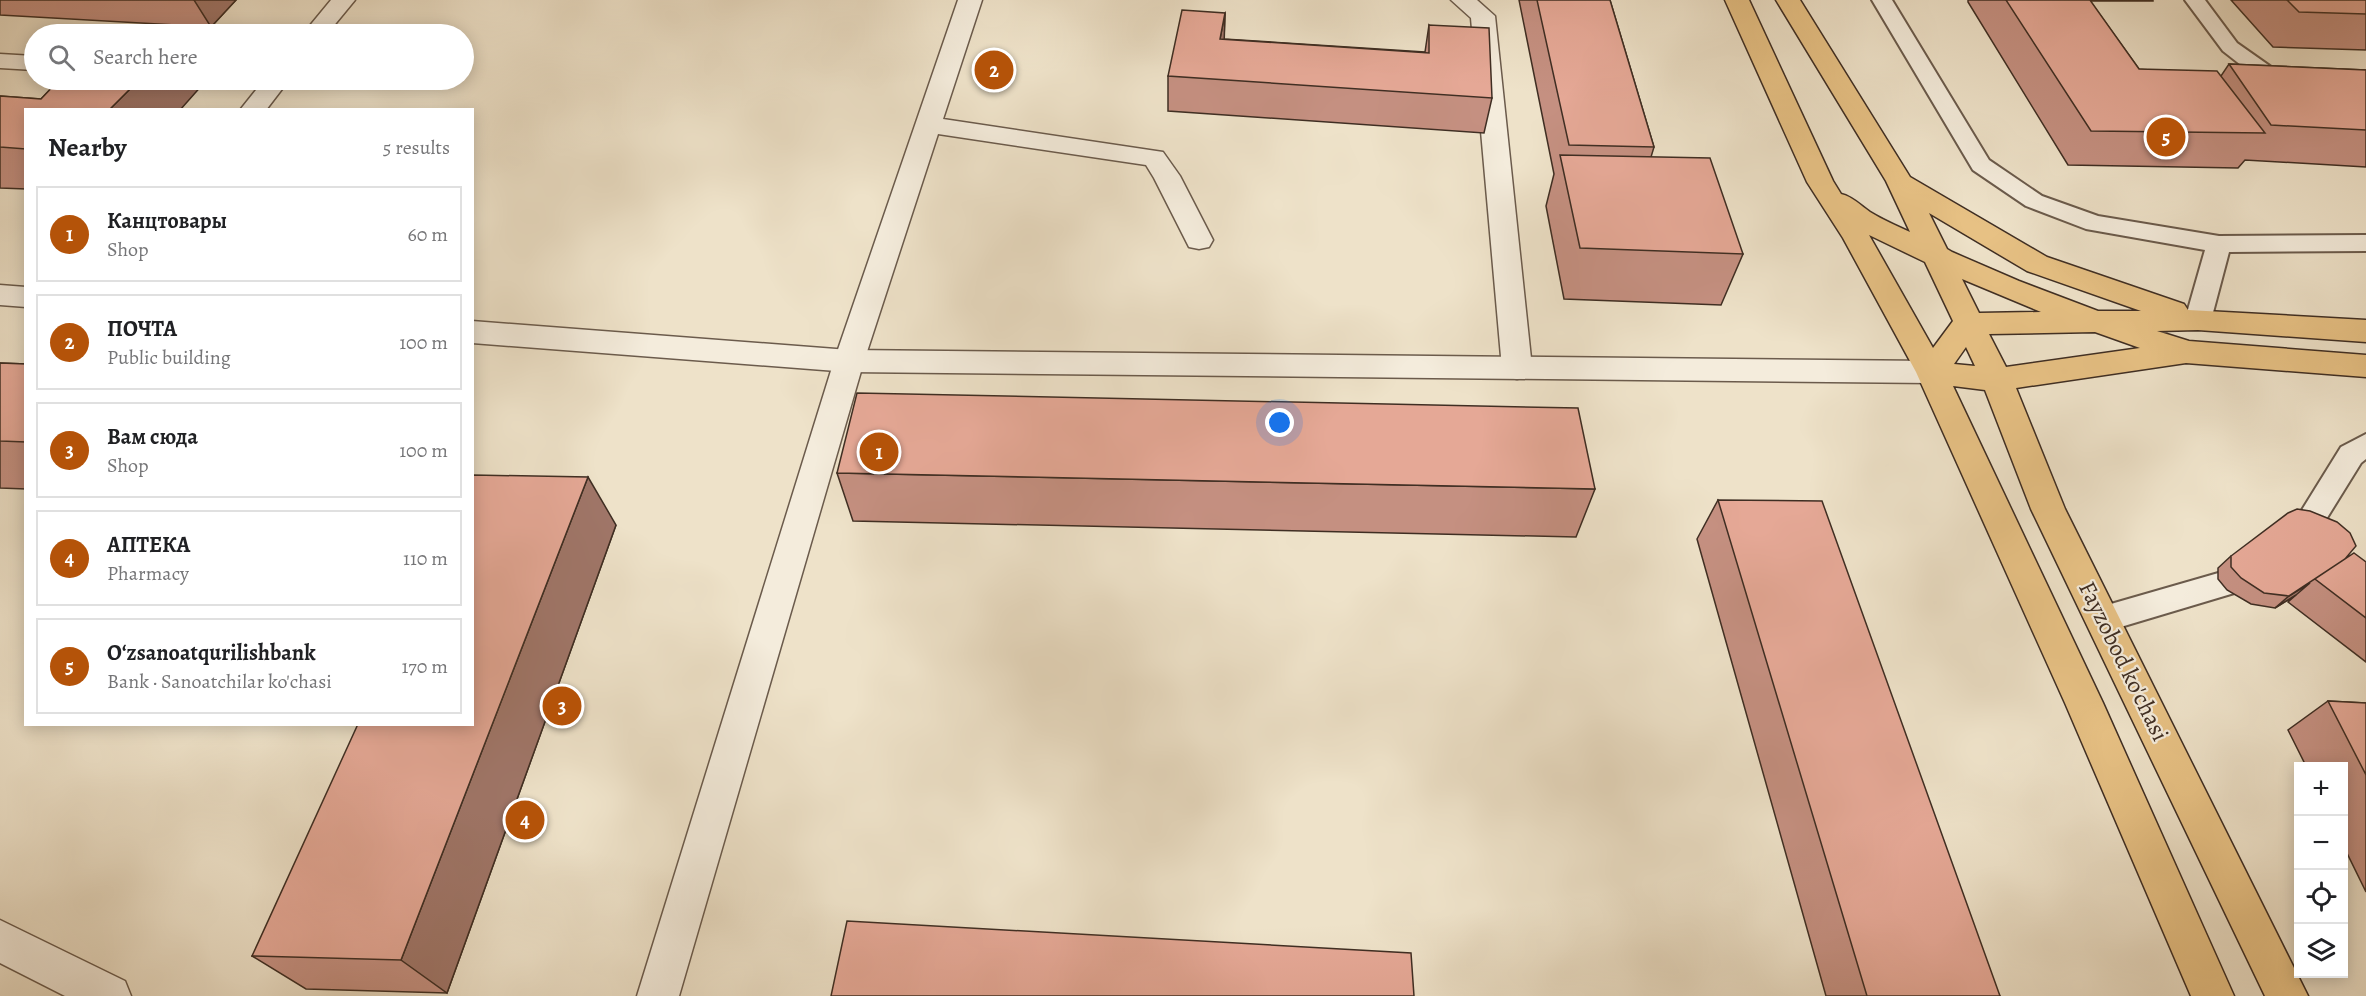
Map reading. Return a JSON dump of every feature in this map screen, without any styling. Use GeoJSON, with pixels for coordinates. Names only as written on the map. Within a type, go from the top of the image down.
{"type":"FeatureCollection","features":[{"type":"Feature","properties":{"kind":"main road"},"geometry":{"type":"LineString","coordinates":[[1737,0],[1820,182],[1856,236],[1931,372],[2084,703],[2213,996]]}},
{"type":"Feature","properties":{"kind":"main road","name":"Fayzobod ko'chasi"},"geometry":{"type":"LineString","coordinates":[[1788,0],[1899,181],[1967,324],[1997,380],[2048,509],[2104,619],[2287,996]]}},
{"type":"Feature","properties":{"kind":"main road"},"geometry":{"type":"LineString","coordinates":[[1899,181],[1952,215],[2037,264],[2198,320]]}},
{"type":"Feature","properties":{"kind":"main road"},"geometry":{"type":"LineString","coordinates":[[1820,182],[1852,215],[1935,256],[2088,320],[2186,352]]}},
{"type":"Feature","properties":{"kind":"main road"},"geometry":{"type":"LineString","coordinates":[[1931,372],[1967,324],[2088,320],[2198,320],[2366,331]]}},
{"type":"Feature","properties":{"kind":"main road"},"geometry":{"type":"LineString","coordinates":[[1931,372],[1997,380],[2186,352],[2366,366]]}},
{"type":"Feature","properties":{"kind":"street"},"geometry":{"type":"LineString","coordinates":[[323,24],[343,0]]}},
{"type":"Feature","properties":{"kind":"street"},"geometry":{"type":"LineString","coordinates":[[658,996],[849,361],[970,0]]}},
{"type":"Feature","properties":{"kind":"street"},"geometry":{"type":"LineString","coordinates":[[1463,0],[1482,16],[1517,368]]}},
{"type":"Feature","properties":{"kind":"street"},"geometry":{"type":"LineString","coordinates":[[0,61],[24,62]]}},
{"type":"Feature","properties":{"kind":"street"},"geometry":{"type":"LineString","coordinates":[[254,108],[269,90]]}},
{"type":"Feature","properties":{"kind":"street"},"geometry":{"type":"LineString","coordinates":[[928,125],[1154,158],[1167,176],[1199,240]]}},
{"type":"Feature","properties":{"kind":"street"},"geometry":{"type":"LineString","coordinates":[[0,295],[24,297]]}},
{"type":"Feature","properties":{"kind":"street"},"geometry":{"type":"LineString","coordinates":[[474,332],[849,361],[1931,372]]}},
{"type":"Feature","properties":{"kind":"street"},"geometry":{"type":"LineString","coordinates":[[0,941],[110,996]]}},
{"type":"Feature","properties":{"kind":"lane"},"geometry":{"type":"LineString","coordinates":[[1882,0],[1981,165],[2034,201],[2094,223],[2219,244],[2366,243]]}},
{"type":"Feature","properties":{"kind":"lane"},"geometry":{"type":"LineString","coordinates":[[2195,0],[2230,47],[2268,75],[2334,84],[2366,84]]}},
{"type":"Feature","properties":{"kind":"lane"},"geometry":{"type":"LineString","coordinates":[[2198,320],[2219,244]]}},
{"type":"Feature","properties":{"kind":"lane"},"geometry":{"type":"LineString","coordinates":[[2104,619],[2282,566],[2351,455],[2366,445]]}},
{"type":"Feature","properties":{"kind":"building"},"geometry":{"type":"Polygon","coordinates":[[[1537,0],[1610,0],[1654,147],[1569,145],[1537,0]]]}},
{"type":"Feature","properties":{"kind":"building"},"geometry":{"type":"Polygon","coordinates":[[[2006,0],[2090,0],[2139,69],[2217,71],[2265,133],[2091,131],[2006,0]]]}},
{"type":"Feature","properties":{"kind":"building"},"geometry":{"type":"Polygon","coordinates":[[[2287,0],[2366,0],[2366,14],[2299,12],[2287,0]]]}},
{"type":"Feature","properties":{"kind":"building"},"geometry":{"type":"Polygon","coordinates":[[[1182,10],[1225,13],[1220,39],[1429,53],[1429,25],[1489,28],[1492,98],[1168,76],[1182,10]]]}},
{"type":"Feature","properties":{"kind":"building"},"geometry":{"type":"Polygon","coordinates":[[[2229,64],[2366,70],[2366,130],[2271,125],[2229,64]]]}},
{"type":"Feature","properties":{"kind":"building"},"geometry":{"type":"Polygon","coordinates":[[[50,90],[129,90],[111,108],[24,108],[24,149],[0,147],[0,96],[41,99],[50,90]]]}},
{"type":"Feature","properties":{"kind":"building"},"geometry":{"type":"Polygon","coordinates":[[[1560,155],[1710,158],[1743,254],[1580,248],[1560,155]]]}},
{"type":"Feature","properties":{"kind":"building"},"geometry":{"type":"Polygon","coordinates":[[[0,363],[24,364],[24,442],[0,441],[0,363]]]}},
{"type":"Feature","properties":{"kind":"building"},"geometry":{"type":"Polygon","coordinates":[[[857,393],[1578,408],[1595,489],[837,473],[857,393]]]}},
{"type":"Feature","properties":{"kind":"building"},"geometry":{"type":"Polygon","coordinates":[[[474,475],[588,477],[401,960],[252,956],[357,726],[474,726],[474,475]]]}},
{"type":"Feature","properties":{"kind":"building"},"geometry":{"type":"Polygon","coordinates":[[[1718,500],[1822,501],[2000,996],[1867,996],[1718,500]]]}},
{"type":"Feature","properties":{"kind":"building"},"geometry":{"type":"Polygon","coordinates":[[[2297,509],[2310,511],[2337,522],[2350,533],[2356,546],[2345,559],[2289,596],[2264,593],[2241,578],[2231,567],[2231,556],[2288,513],[2297,509]]]}},
{"type":"Feature","properties":{"kind":"building"},"geometry":{"type":"Polygon","coordinates":[[[2354,553],[2366,562],[2366,618],[2315,579],[2354,553]]]}},
{"type":"Feature","properties":{"kind":"building"},"geometry":{"type":"Polygon","coordinates":[[[2328,701],[2366,703],[2366,775],[2328,701]]]}},
{"type":"Feature","properties":{"kind":"building"},"geometry":{"type":"Polygon","coordinates":[[[847,921],[1411,953],[1414,996],[831,996],[847,921]]]}},
{"type":"Feature","properties":{"kind":"place","name":"ПОЧТА"},"geometry":{"type":"Point","coordinates":[994,70]}},
{"type":"Feature","properties":{"kind":"place","name":"Oʻzsanoatqurilishbank"},"geometry":{"type":"Point","coordinates":[2166,137]}},
{"type":"Feature","properties":{"kind":"place","name":"Канцтовары"},"geometry":{"type":"Point","coordinates":[879,452]}},
{"type":"Feature","properties":{"kind":"place","name":"Вам сюда"},"geometry":{"type":"Point","coordinates":[562,706]}},
{"type":"Feature","properties":{"kind":"place","name":"АПТЕКА"},"geometry":{"type":"Point","coordinates":[525,820]}}]}
